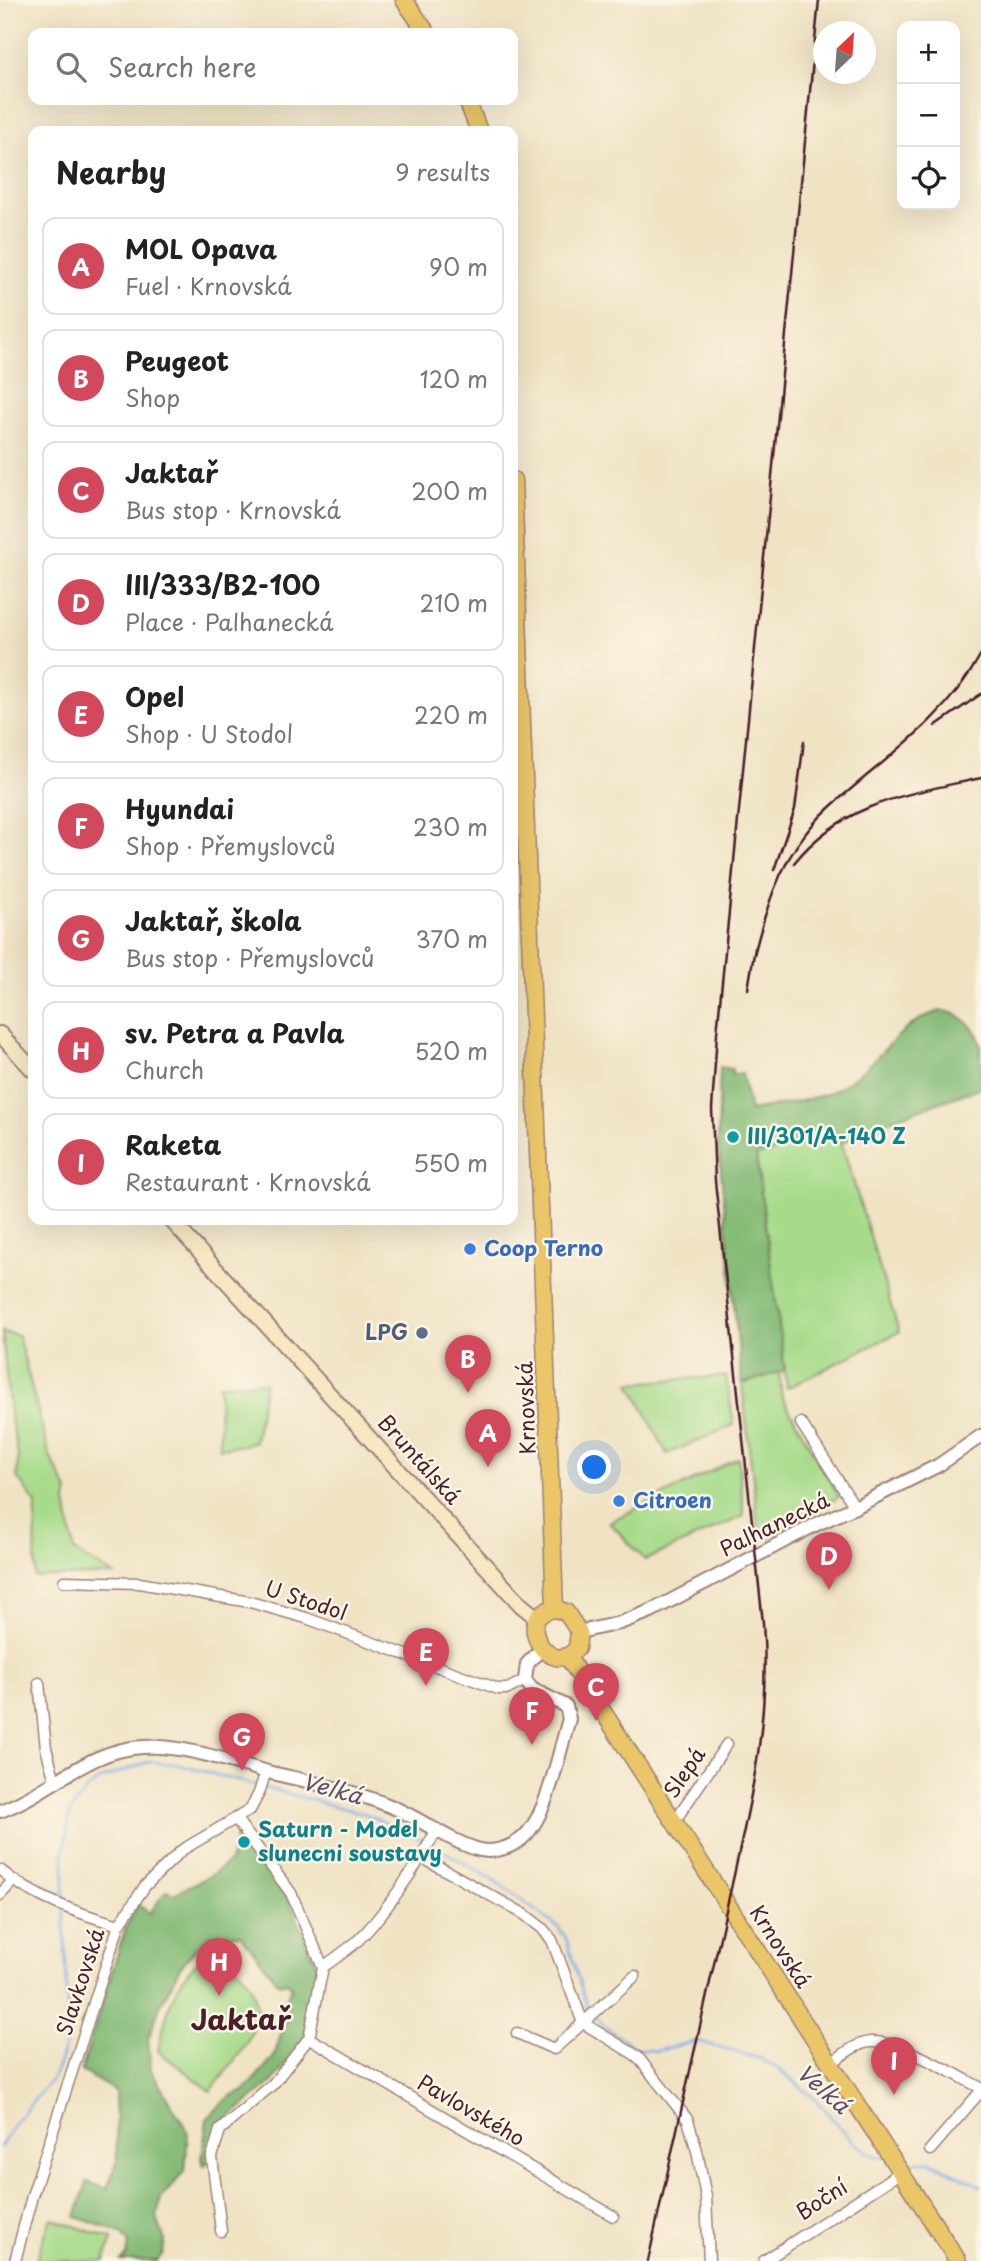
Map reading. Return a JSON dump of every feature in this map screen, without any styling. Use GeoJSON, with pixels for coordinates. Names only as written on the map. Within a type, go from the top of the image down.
{"type":"FeatureCollection","features":[{"type":"Feature","properties":{"kind":"main road"},"geometry":{"type":"LineString","coordinates":[[404,0],[424,28]]}},
{"type":"Feature","properties":{"kind":"main road"},"geometry":{"type":"LineString","coordinates":[[469,105],[478,126]]}},
{"type":"Feature","properties":{"kind":"main road","name":"Krnovská"},"geometry":{"type":"LineString","coordinates":[[518,609],[555,1609]]}},
{"type":"Feature","properties":{"kind":"main road"},"geometry":{"type":"LineString","coordinates":[[0,1034],[28,1065]]}},
{"type":"Feature","properties":{"kind":"main road","name":"Bruntálská"},"geometry":{"type":"LineString","coordinates":[[176,1225],[512,1595],[537,1618]]}},
{"type":"Feature","properties":{"kind":"main road"},"geometry":{"type":"LineString","coordinates":[[555,1609],[566,1612],[586,1630],[577,1648],[567,1656],[552,1656],[542,1647],[535,1633],[537,1618],[544,1611],[555,1609]]}},
{"type":"Feature","properties":{"kind":"main road","name":"Krnovská"},"geometry":{"type":"LineString","coordinates":[[567,1656],[958,2261]]}},
{"type":"Feature","properties":{"kind":"street"},"geometry":{"type":"LineString","coordinates":[[802,1423],[855,1507]]}},
{"type":"Feature","properties":{"kind":"street","name":"Palhanecká"},"geometry":{"type":"LineString","coordinates":[[586,1630],[620,1623],[645,1614],[792,1536],[939,1465],[981,1436]]}},
{"type":"Feature","properties":{"kind":"street","name":"U Stodol"},"geometry":{"type":"LineString","coordinates":[[64,1581],[139,1583],[250,1602],[306,1618],[498,1689],[508,1689],[525,1680]]}},
{"type":"Feature","properties":{"kind":"street"},"geometry":{"type":"LineString","coordinates":[[0,1811],[26,1800],[55,1781],[102,1757],[140,1747],[177,1750],[265,1776],[325,1785],[388,1805],[435,1832],[491,1851],[516,1843],[535,1824],[570,1716],[564,1705],[533,1689],[525,1680],[527,1664],[542,1647]]}},
{"type":"Feature","properties":{"kind":"street"},"geometry":{"type":"LineString","coordinates":[[39,1683],[46,1748],[55,1781]]}},
{"type":"Feature","properties":{"kind":"street","name":"Slepá"},"geometry":{"type":"LineString","coordinates":[[674,1822],[727,1744]]}},
{"type":"Feature","properties":{"kind":"street","name":"Slavkovská"},"geometry":{"type":"LineString","coordinates":[[15,2261],[32,2196],[119,1926],[145,1886],[182,1850],[250,1810],[265,1776]]}},
{"type":"Feature","properties":{"kind":"street"},"geometry":{"type":"LineString","coordinates":[[221,2231],[212,2157],[220,2130],[273,2084],[309,2038],[323,1967],[292,1893],[236,1819]]}},
{"type":"Feature","properties":{"kind":"street"},"geometry":{"type":"LineString","coordinates":[[323,1967],[355,1943],[377,1918],[435,1832]]}},
{"type":"Feature","properties":{"kind":"street"},"geometry":{"type":"LineString","coordinates":[[422,1854],[524,1914],[542,1928],[552,1940],[588,2018],[637,2056],[688,2120],[706,2197],[709,2261]]}},
{"type":"Feature","properties":{"kind":"street"},"geometry":{"type":"LineString","coordinates":[[0,1870],[13,1881],[73,1911],[119,1926]]}},
{"type":"Feature","properties":{"kind":"street"},"geometry":{"type":"LineString","coordinates":[[0,1895],[13,1881]]}},
{"type":"Feature","properties":{"kind":"street"},"geometry":{"type":"LineString","coordinates":[[517,2033],[554,2049],[635,1976]]}},
{"type":"Feature","properties":{"kind":"street","name":"Pavlovského"},"geometry":{"type":"LineString","coordinates":[[309,2038],[613,2217]]}},
{"type":"Feature","properties":{"kind":"street"},"geometry":{"type":"LineString","coordinates":[[830,2064],[860,2044],[874,2042],[910,2053],[981,2089],[930,2150]]}},
{"type":"Feature","properties":{"kind":"street","name":"Boční"},"geometry":{"type":"LineString","coordinates":[[764,2261],[901,2172]]}},
{"type":"Feature","properties":{"kind":"green space"},"geometry":{"type":"Polygon","coordinates":[[[941,1011],[961,1017],[972,1027],[979,1039],[981,1086],[978,1089],[895,1118],[841,1142],[839,1134],[756,1156],[785,1370],[742,1384],[718,1141],[720,1067],[732,1069],[732,1075],[742,1074],[750,1111],[810,1099],[843,1085],[867,1067],[905,1030],[928,1015],[941,1011]]]}},
{"type":"Feature","properties":{"kind":"green space"},"geometry":{"type":"Polygon","coordinates":[[[839,1134],[899,1332],[787,1388],[756,1156],[839,1134]]]}},
{"type":"Feature","properties":{"kind":"green space"},"geometry":{"type":"Polygon","coordinates":[[[2,1332],[18,1335],[49,1454],[68,1491],[66,1502],[74,1551],[114,1575],[35,1577],[36,1504],[17,1477],[18,1455],[10,1414],[2,1332]]]}},
{"type":"Feature","properties":{"kind":"green space"},"geometry":{"type":"Polygon","coordinates":[[[779,1372],[782,1397],[839,1497],[768,1540],[763,1533],[759,1533],[742,1384],[779,1372]]]}},
{"type":"Feature","properties":{"kind":"green space"},"geometry":{"type":"Polygon","coordinates":[[[726,1376],[734,1425],[667,1454],[630,1383],[726,1376]]]}},
{"type":"Feature","properties":{"kind":"green space"},"geometry":{"type":"Polygon","coordinates":[[[265,1382],[255,1441],[220,1448],[219,1384],[265,1382]]]}},
{"type":"Feature","properties":{"kind":"green space"},"geometry":{"type":"Polygon","coordinates":[[[738,1458],[744,1516],[645,1560],[609,1522],[738,1458]]]}},
{"type":"Feature","properties":{"kind":"green space"},"geometry":{"type":"Polygon","coordinates":[[[236,1835],[286,1893],[318,1968],[307,2035],[272,2082],[220,2125],[209,2160],[204,2166],[202,2159],[207,2119],[230,2096],[243,2092],[274,2057],[288,2011],[286,1998],[292,1988],[288,1982],[279,1984],[241,1935],[210,1936],[196,1948],[179,1969],[161,2004],[148,2039],[151,2071],[188,2132],[185,2171],[161,2198],[157,2218],[165,2241],[163,2253],[157,2261],[121,2261],[127,2256],[129,2244],[121,2233],[76,2217],[87,2182],[107,2189],[117,2161],[115,2091],[81,2071],[126,1927],[138,1905],[150,1913],[166,1891],[174,1894],[208,1877],[230,1861],[236,1835]]]}},
{"type":"Feature","properties":{"kind":"green space"},"geometry":{"type":"Polygon","coordinates":[[[204,1957],[222,1959],[232,1964],[245,1977],[254,1993],[257,2008],[249,2037],[211,2091],[158,2051],[177,1988],[184,1976],[204,1957]]]}},
{"type":"Feature","properties":{"kind":"green space"},"geometry":{"type":"Polygon","coordinates":[[[51,2218],[112,2239],[105,2261],[36,2261],[51,2218]]]}},
{"type":"Feature","properties":{"kind":"waterway","name":"Velká"},"geometry":{"type":"LineString","coordinates":[[64,1902],[64,1854],[70,1812],[86,1790],[102,1779],[148,1762],[175,1764],[365,1814],[426,1841]]}},
{"type":"Feature","properties":{"kind":"waterway","name":"Velká"},"geometry":{"type":"LineString","coordinates":[[431,1844],[494,1880],[558,1927],[566,1938],[588,2010],[608,2029],[636,2048],[656,2051],[697,2041],[761,2059],[780,2070],[815,2099],[853,2142],[872,2155],[885,2158]]}},
{"type":"Feature","properties":{"kind":"waterway"},"geometry":{"type":"LineString","coordinates":[[0,1863],[63,1895]]}},
{"type":"Feature","properties":{"kind":"waterway","name":"Velká"},"geometry":{"type":"LineString","coordinates":[[0,2147],[15,2123],[55,2075],[64,2050],[68,2023],[64,1909]]}},
{"type":"Feature","properties":{"kind":"waterway","name":"Velká"},"geometry":{"type":"LineString","coordinates":[[901,2162],[931,2162],[981,2186]]}},
{"type":"Feature","properties":{"kind":"railway"},"geometry":{"type":"LineString","coordinates":[[648,2261],[747,1817],[760,1741],[763,1703],[763,1623],[715,1181],[712,1109],[717,1033],[819,0]]}},
{"type":"Feature","properties":{"kind":"railway"},"geometry":{"type":"LineString","coordinates":[[754,955],[780,876],[806,833],[834,804],[929,722],[957,690],[981,654]]}},
{"type":"Feature","properties":{"kind":"railway"},"geometry":{"type":"LineString","coordinates":[[935,726],[981,694]]}},
{"type":"Feature","properties":{"kind":"railway"},"geometry":{"type":"LineString","coordinates":[[774,870],[795,809],[804,741]]}},
{"type":"Feature","properties":{"kind":"railway"},"geometry":{"type":"LineString","coordinates":[[794,863],[813,842],[856,814],[903,796],[981,778]]}},
{"type":"Feature","properties":{"kind":"railway"},"geometry":{"type":"LineString","coordinates":[[748,989],[755,948]]}},
{"type":"Feature","properties":{"kind":"place","name":"III/301/A-140 Z"},"geometry":{"type":"Point","coordinates":[733,1137]}},
{"type":"Feature","properties":{"kind":"place","name":"Coop Terno"},"geometry":{"type":"Point","coordinates":[470,1249]}},
{"type":"Feature","properties":{"kind":"place","name":"LPG"},"geometry":{"type":"Point","coordinates":[422,1333]}},
{"type":"Feature","properties":{"kind":"place","name":"Peugeot"},"geometry":{"type":"Point","coordinates":[468,1393]}},
{"type":"Feature","properties":{"kind":"place","name":"MOL Opava"},"geometry":{"type":"Point","coordinates":[488,1467]}},
{"type":"Feature","properties":{"kind":"place","name":"Citroen"},"geometry":{"type":"Point","coordinates":[619,1501]}},
{"type":"Feature","properties":{"kind":"place","name":"III/333/B2-100"},"geometry":{"type":"Point","coordinates":[829,1590]}},
{"type":"Feature","properties":{"kind":"place","name":"Opel"},"geometry":{"type":"Point","coordinates":[426,1686]}},
{"type":"Feature","properties":{"kind":"place","name":"Jaktař"},"geometry":{"type":"Point","coordinates":[596,1721]}},
{"type":"Feature","properties":{"kind":"place","name":"Hyundai"},"geometry":{"type":"Point","coordinates":[532,1745]}},
{"type":"Feature","properties":{"kind":"place","name":"Jaktař, škola"},"geometry":{"type":"Point","coordinates":[242,1771]}},
{"type":"Feature","properties":{"kind":"place","name":"Saturn - Model slunecni soustavy"},"geometry":{"type":"Point","coordinates":[244,1842]}},
{"type":"Feature","properties":{"kind":"place","name":"sv. Petra a Pavla"},"geometry":{"type":"Point","coordinates":[219,1996]}},
{"type":"Feature","properties":{"kind":"place","name":"Raketa"},"geometry":{"type":"Point","coordinates":[894,2095]}},
{"type":"Feature","properties":{"kind":"district","name":"Jaktař"},"geometry":{"type":"Point","coordinates":[241,2020]}}]}
